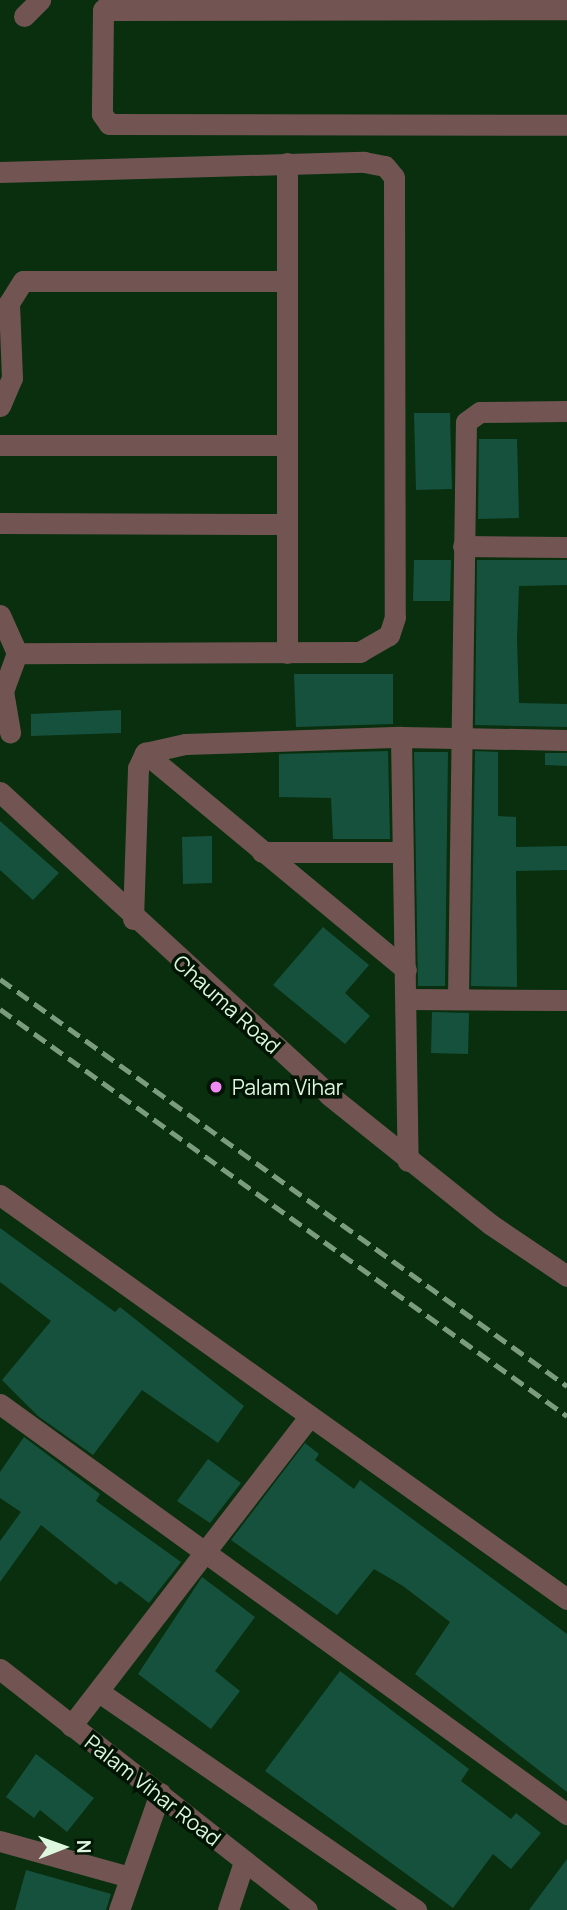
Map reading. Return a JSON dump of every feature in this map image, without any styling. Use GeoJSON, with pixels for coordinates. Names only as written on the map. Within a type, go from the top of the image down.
{"type":"FeatureCollection","features":[{"type":"Feature","properties":{"kind":"street"},"geometry":{"type":"LineString","coordinates":[[24,16],[40,0]]}},
{"type":"Feature","properties":{"kind":"street"},"geometry":{"type":"LineString","coordinates":[[567,9],[107,5],[102,114],[109,124],[567,125]]}},
{"type":"Feature","properties":{"kind":"street"},"geometry":{"type":"LineString","coordinates":[[0,173],[287,163],[378,163],[394,177],[395,604],[389,635],[373,648],[287,653],[17,653]]}},
{"type":"Feature","properties":{"kind":"street"},"geometry":{"type":"LineString","coordinates":[[287,163],[287,653]]}},
{"type":"Feature","properties":{"kind":"street"},"geometry":{"type":"LineString","coordinates":[[0,406],[12,378],[9,303],[23,281],[287,281]]}},
{"type":"Feature","properties":{"kind":"street"},"geometry":{"type":"LineString","coordinates":[[458,999],[458,736],[463,546],[471,415],[567,411]]}},
{"type":"Feature","properties":{"kind":"street"},"geometry":{"type":"LineString","coordinates":[[0,445],[287,445]]}},
{"type":"Feature","properties":{"kind":"street"},"geometry":{"type":"LineString","coordinates":[[0,523],[287,524]]}},
{"type":"Feature","properties":{"kind":"street"},"geometry":{"type":"LineString","coordinates":[[463,546],[567,547]]}},
{"type":"Feature","properties":{"kind":"street"},"geometry":{"type":"LineString","coordinates":[[0,615],[17,653],[2,691],[10,732]]}},
{"type":"Feature","properties":{"kind":"street"},"geometry":{"type":"LineString","coordinates":[[401,737],[408,1161]]}},
{"type":"Feature","properties":{"kind":"street"},"geometry":{"type":"LineString","coordinates":[[145,753],[185,744],[401,737],[567,740]]}},
{"type":"Feature","properties":{"kind":"street"},"geometry":{"type":"LineString","coordinates":[[145,753],[406,970]]}},
{"type":"Feature","properties":{"kind":"street"},"geometry":{"type":"LineString","coordinates":[[133,919],[138,768],[145,753]]}},
{"type":"Feature","properties":{"kind":"street","name":"Chauma Road"},"geometry":{"type":"LineString","coordinates":[[0,792],[133,919],[408,1161],[567,1276]]}},
{"type":"Feature","properties":{"kind":"street"},"geometry":{"type":"LineString","coordinates":[[262,852],[402,852]]}},
{"type":"Feature","properties":{"kind":"street"},"geometry":{"type":"LineString","coordinates":[[407,999],[567,1000]]}},
{"type":"Feature","properties":{"kind":"street"},"geometry":{"type":"LineString","coordinates":[[0,1195],[308,1418],[567,1599]]}},
{"type":"Feature","properties":{"kind":"street"},"geometry":{"type":"LineString","coordinates":[[0,1404],[205,1557],[567,1814]]}},
{"type":"Feature","properties":{"kind":"street"},"geometry":{"type":"LineString","coordinates":[[71,1726],[205,1557],[308,1418]]}},
{"type":"Feature","properties":{"kind":"street","name":"Palam Vihar Road"},"geometry":{"type":"LineString","coordinates":[[0,1670],[307,1910]]}},
{"type":"Feature","properties":{"kind":"street"},"geometry":{"type":"LineString","coordinates":[[99,1692],[416,1910]]}},
{"type":"Feature","properties":{"kind":"street"},"geometry":{"type":"LineString","coordinates":[[119,1910],[160,1793]]}},
{"type":"Feature","properties":{"kind":"street"},"geometry":{"type":"LineString","coordinates":[[0,1841],[130,1877]]}},
{"type":"Feature","properties":{"kind":"street"},"geometry":{"type":"LineString","coordinates":[[229,1910],[244,1862]]}},
{"type":"Feature","properties":{"kind":"building"},"geometry":{"type":"Polygon","coordinates":[[[414,413],[450,413],[452,489],[416,490],[414,413]]]}},
{"type":"Feature","properties":{"kind":"building"},"geometry":{"type":"Polygon","coordinates":[[[479,439],[517,439],[519,518],[478,519],[479,439]]]}},
{"type":"Feature","properties":{"kind":"building"},"geometry":{"type":"Polygon","coordinates":[[[414,560],[451,560],[450,601],[413,601],[414,560]]]}},
{"type":"Feature","properties":{"kind":"building"},"geometry":{"type":"Polygon","coordinates":[[[477,560],[567,560],[567,585],[519,586],[517,639],[519,703],[567,704],[567,727],[475,725],[477,560]]]}},
{"type":"Feature","properties":{"kind":"building"},"geometry":{"type":"Polygon","coordinates":[[[294,674],[393,674],[393,724],[296,727],[294,674]]]}},
{"type":"Feature","properties":{"kind":"building"},"geometry":{"type":"Polygon","coordinates":[[[121,710],[121,733],[31,736],[31,714],[121,710]]]}},
{"type":"Feature","properties":{"kind":"building"},"geometry":{"type":"Polygon","coordinates":[[[388,751],[390,839],[333,839],[331,798],[279,797],[279,754],[388,751]]]}},
{"type":"Feature","properties":{"kind":"building"},"geometry":{"type":"Polygon","coordinates":[[[475,751],[498,752],[498,816],[516,817],[516,847],[567,846],[567,870],[516,871],[517,987],[471,986],[475,751]]]}},
{"type":"Feature","properties":{"kind":"building"},"geometry":{"type":"Polygon","coordinates":[[[414,752],[448,752],[445,986],[418,986],[414,752]]]}},
{"type":"Feature","properties":{"kind":"building"},"geometry":{"type":"Polygon","coordinates":[[[545,753],[567,753],[567,766],[545,765],[545,753]]]}},
{"type":"Feature","properties":{"kind":"building"},"geometry":{"type":"Polygon","coordinates":[[[0,821],[59,873],[33,900],[0,870],[0,821]]]}},
{"type":"Feature","properties":{"kind":"building"},"geometry":{"type":"Polygon","coordinates":[[[212,836],[212,883],[183,884],[182,837],[212,836]]]}},
{"type":"Feature","properties":{"kind":"building"},"geometry":{"type":"Polygon","coordinates":[[[323,927],[369,965],[345,993],[370,1016],[345,1044],[273,985],[323,927]]]}},
{"type":"Feature","properties":{"kind":"building"},"geometry":{"type":"Polygon","coordinates":[[[432,1012],[469,1013],[468,1054],[431,1053],[432,1012]]]}},
{"type":"Feature","properties":{"kind":"building"},"geometry":{"type":"Polygon","coordinates":[[[0,1228],[115,1312],[120,1307],[244,1406],[218,1443],[142,1390],[93,1455],[38,1416],[2,1380],[51,1321],[0,1282],[0,1228]]]}},
{"type":"Feature","properties":{"kind":"building"},"geometry":{"type":"Polygon","coordinates":[[[24,1437],[100,1494],[96,1501],[181,1562],[149,1603],[120,1581],[116,1585],[41,1525],[0,1582],[0,1541],[21,1512],[0,1498],[0,1472],[24,1437]]]}},
{"type":"Feature","properties":{"kind":"building"},"geometry":{"type":"Polygon","coordinates":[[[305,1443],[319,1454],[315,1460],[354,1489],[360,1480],[567,1634],[567,1792],[415,1674],[450,1622],[403,1586],[374,1569],[337,1615],[231,1540],[305,1443]]]}},
{"type":"Feature","properties":{"kind":"building"},"geometry":{"type":"Polygon","coordinates":[[[208,1459],[241,1483],[210,1523],[177,1501],[208,1459]]]}},
{"type":"Feature","properties":{"kind":"building"},"geometry":{"type":"Polygon","coordinates":[[[202,1577],[255,1617],[215,1671],[240,1691],[211,1729],[138,1674],[202,1577]]]}},
{"type":"Feature","properties":{"kind":"building"},"geometry":{"type":"Polygon","coordinates":[[[340,1671],[469,1769],[461,1781],[511,1819],[516,1813],[541,1833],[511,1869],[493,1854],[453,1908],[265,1771],[340,1671]]]}},
{"type":"Feature","properties":{"kind":"building"},"geometry":{"type":"Polygon","coordinates":[[[36,1754],[94,1798],[67,1832],[40,1810],[34,1818],[6,1797],[36,1754]]]}},
{"type":"Feature","properties":{"kind":"building"},"geometry":{"type":"Polygon","coordinates":[[[567,1859],[567,1910],[529,1910],[567,1859]]]}},
{"type":"Feature","properties":{"kind":"building"},"geometry":{"type":"Polygon","coordinates":[[[26,1870],[111,1894],[106,1910],[15,1910],[26,1870]]]}},
{"type":"Feature","properties":{"kind":"railway"},"geometry":{"type":"LineString","coordinates":[[0,979],[567,1386]]}},
{"type":"Feature","properties":{"kind":"railway"},"geometry":{"type":"LineString","coordinates":[[0,1009],[567,1416]]}},
{"type":"Feature","properties":{"kind":"place","name":"Palam Vihar"},"geometry":{"type":"Point","coordinates":[216,1087]}}]}
